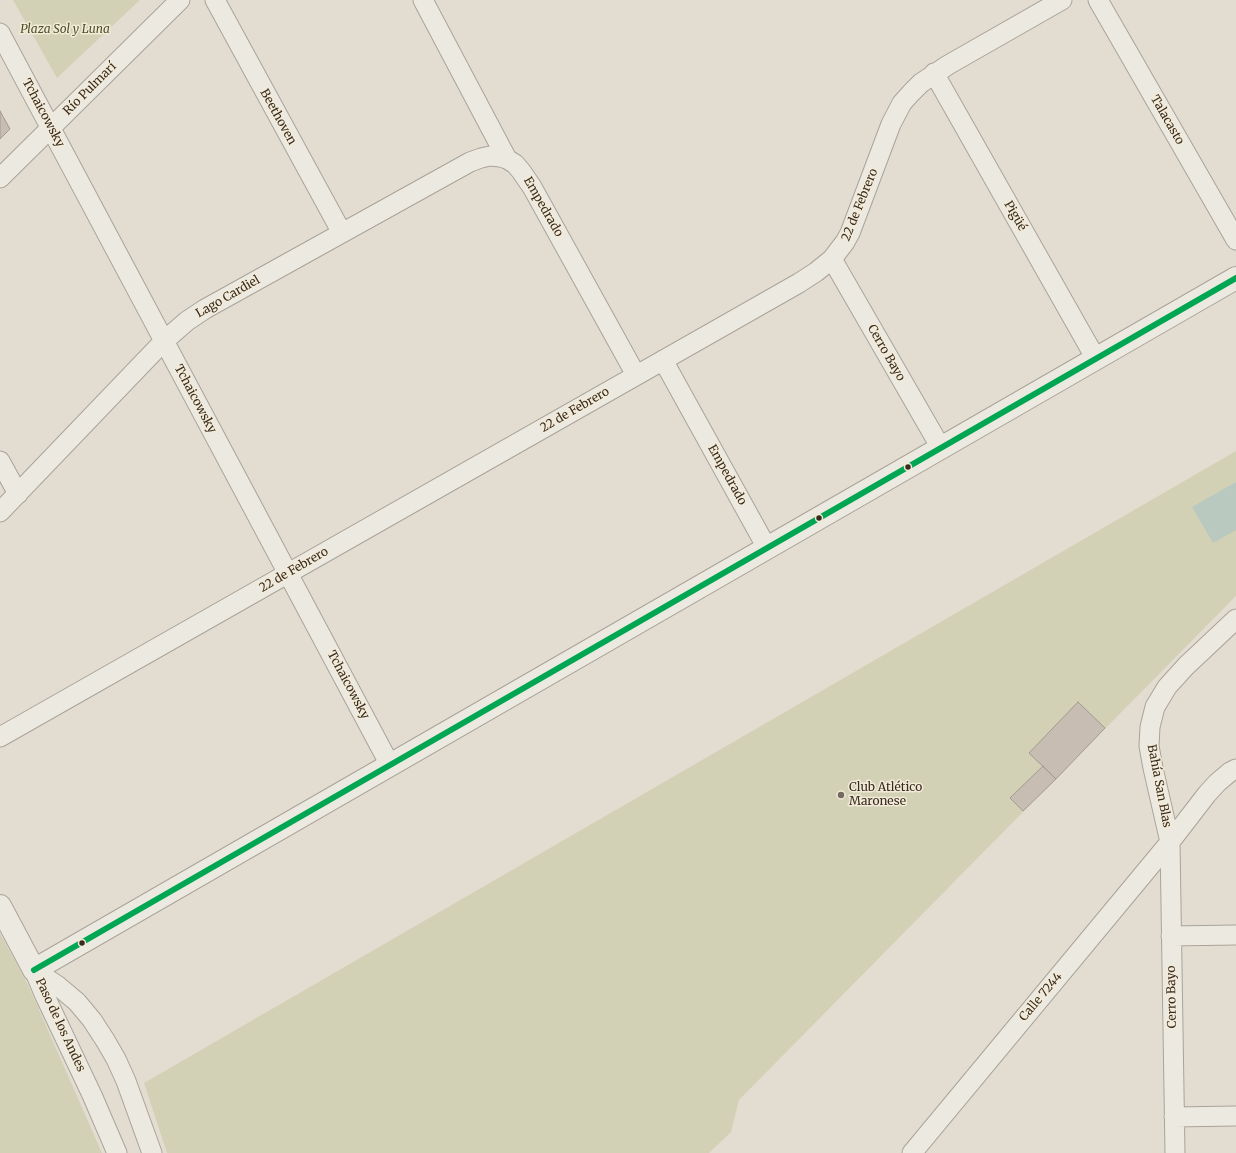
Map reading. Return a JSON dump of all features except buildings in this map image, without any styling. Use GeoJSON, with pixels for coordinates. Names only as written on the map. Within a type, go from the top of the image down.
{"type":"FeatureCollection","features":[{"type":"Feature","properties":{"kind":"street","name":"Río Pulmarí"},"geometry":{"type":"LineString","coordinates":[[0,178],[180,0]]}},
{"type":"Feature","properties":{"kind":"street","name":"Beethoven"},"geometry":{"type":"LineString","coordinates":[[215,0],[342,233]]}},
{"type":"Feature","properties":{"kind":"street","name":"Empedrado"},"geometry":{"type":"LineString","coordinates":[[423,0],[507,159],[515,164],[530,183],[636,375]]}},
{"type":"Feature","properties":{"kind":"street","name":"22 de Febrero"},"geometry":{"type":"LineString","coordinates":[[0,738],[816,272],[840,251],[850,233],[891,124],[902,103],[911,93],[934,73],[1062,0]]}},
{"type":"Feature","properties":{"kind":"street","name":"Talacasto"},"geometry":{"type":"LineString","coordinates":[[1098,0],[1236,240]]}},
{"type":"Feature","properties":{"kind":"street","name":"Tchaicowsky"},"geometry":{"type":"LineString","coordinates":[[0,33],[390,765]]}},
{"type":"Feature","properties":{"kind":"street","name":"Pigüé"},"geometry":{"type":"LineString","coordinates":[[934,73],[1096,359]]}},
{"type":"Feature","properties":{"kind":"street","name":"Lago Cardiel"},"geometry":{"type":"LineString","coordinates":[[0,512],[164,341],[187,321],[205,309],[470,162],[490,156],[507,159]]}},
{"type":"Feature","properties":{"kind":"street","name":"Cerro Bayo"},"geometry":{"type":"LineString","coordinates":[[832,259],[941,448]]}},
{"type":"Feature","properties":{"kind":"street"},"geometry":{"type":"LineString","coordinates":[[0,906],[34,970],[1236,278]]}},
{"type":"Feature","properties":{"kind":"street","name":"Empedrado"},"geometry":{"type":"LineString","coordinates":[[663,360],[767,548]]}},
{"type":"Feature","properties":{"kind":"street"},"geometry":{"type":"LineString","coordinates":[[0,461],[18,494]]}},
{"type":"Feature","properties":{"kind":"street","name":"Bahía San Blas"},"geometry":{"type":"LineString","coordinates":[[1170,842],[1149,746],[1150,726],[1155,707],[1167,687],[1186,666],[1236,619]]}},
{"type":"Feature","properties":{"kind":"street","name":"Calle 7244"},"geometry":{"type":"LineString","coordinates":[[912,1153],[1170,842],[1217,782],[1236,768]]}},
{"type":"Feature","properties":{"kind":"street","name":"Cerro Bayo"},"geometry":{"type":"LineString","coordinates":[[1170,842],[1175,1144]]}},
{"type":"Feature","properties":{"kind":"street"},"geometry":{"type":"LineString","coordinates":[[1171,936],[1236,935]]}},
{"type":"Feature","properties":{"kind":"street","name":"Paso de los Andes"},"geometry":{"type":"LineString","coordinates":[[34,970],[95,1102],[116,1153]]}},
{"type":"Feature","properties":{"kind":"street","name":"Paso de los Andes"},"geometry":{"type":"LineString","coordinates":[[34,970],[58,986],[76,1002],[92,1020],[116,1059],[126,1081],[152,1153]]}},
{"type":"Feature","properties":{"kind":"street"},"geometry":{"type":"LineString","coordinates":[[1174,1117],[1236,1116]]}},
{"type":"Feature","properties":{"kind":"street"},"geometry":{"type":"LineString","coordinates":[[1160,1153],[1175,1144]]}},
{"type":"Feature","properties":{"kind":"green space","name":"Plaza Sol y Luna"},"geometry":{"type":"Polygon","coordinates":[[[13,0],[140,0],[57,78],[13,0]]]}},
{"type":"Feature","properties":{"kind":"green space","name":"Club Atlético Maronese"},"geometry":{"type":"Polygon","coordinates":[[[1236,451],[1236,596],[739,1100],[731,1132],[709,1153],[167,1153],[144,1083],[1236,451]]]}},
{"type":"Feature","properties":{"kind":"green space"},"geometry":{"type":"Polygon","coordinates":[[[0,933],[28,985],[102,1153],[0,1153],[0,933]]]}},
{"type":"Feature","properties":{"kind":"shaded area"},"geometry":{"type":"Polygon","coordinates":[[[1236,482],[1236,530],[1213,543],[1192,507],[1236,482]]]}},
{"type":"Feature","properties":{"kind":"transit line"},"geometry":{"type":"LineString","coordinates":[[34,970],[1236,278]]}},
{"type":"Feature","properties":{"kind":"place","name":"Club Atlético Maronese"},"geometry":{"type":"Point","coordinates":[841,795]}}]}
